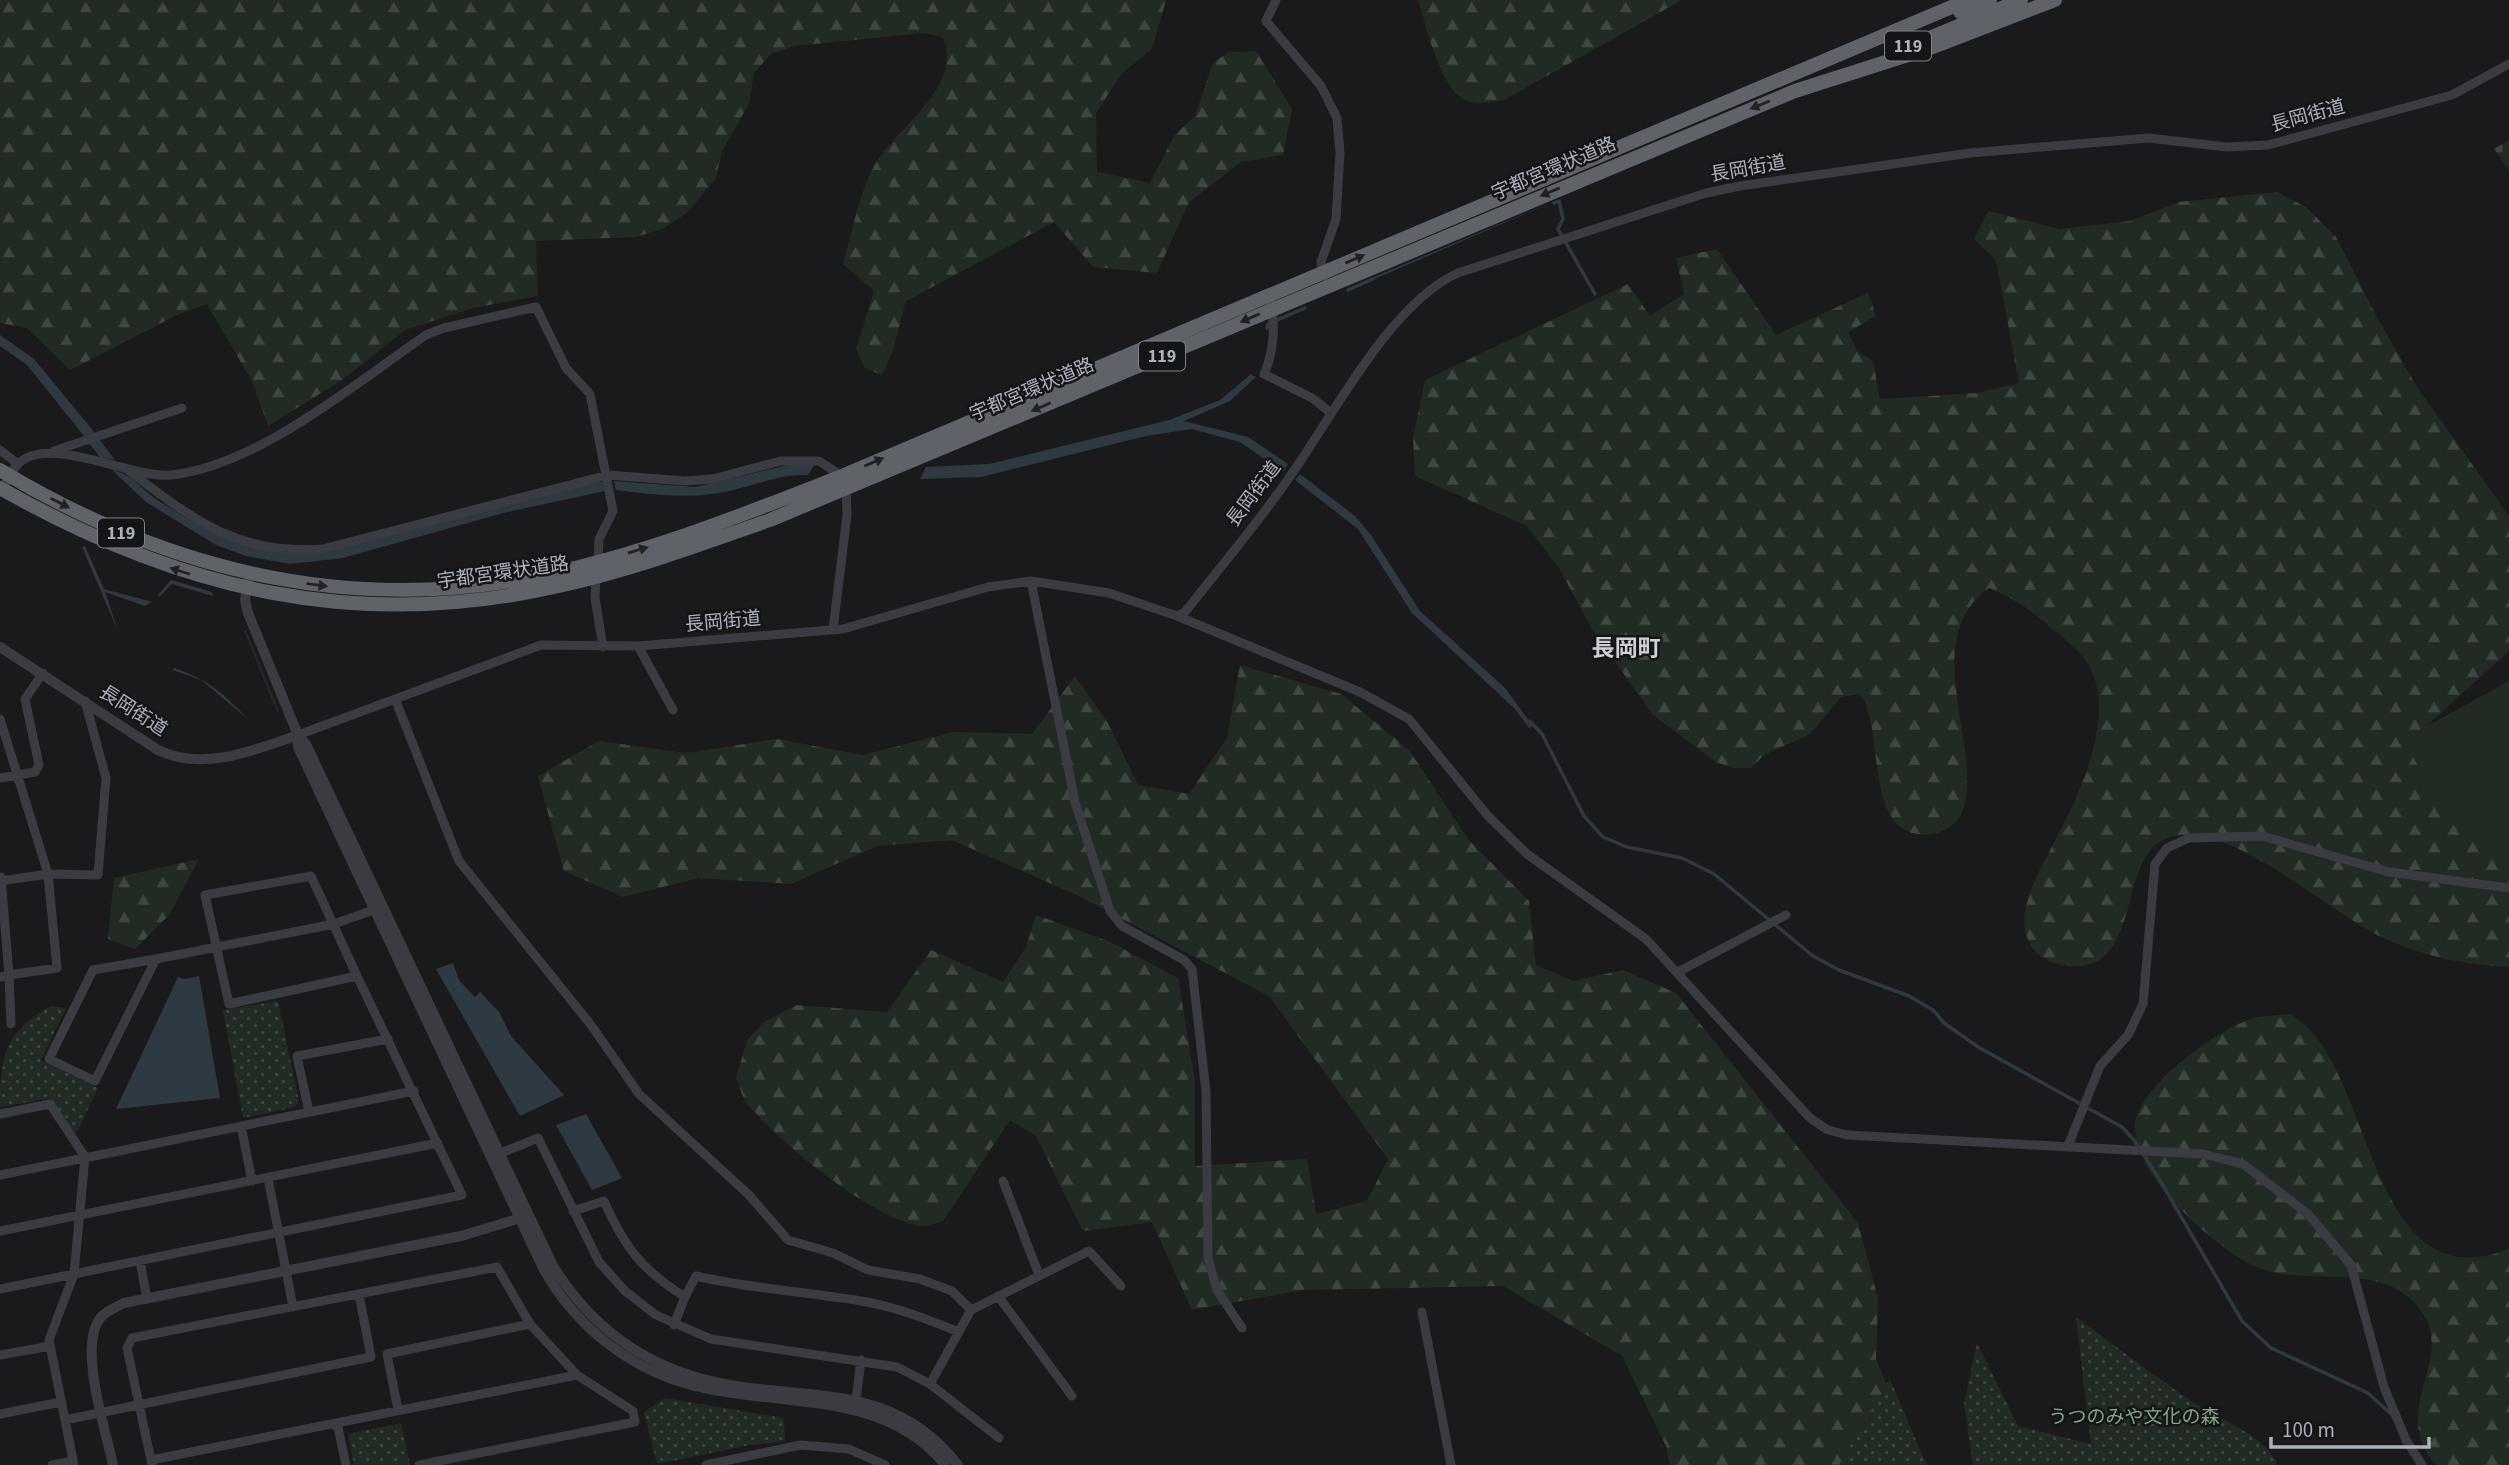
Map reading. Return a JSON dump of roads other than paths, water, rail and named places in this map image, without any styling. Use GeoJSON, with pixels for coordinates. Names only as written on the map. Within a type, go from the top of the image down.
{"type":"FeatureCollection","features":[{"type":"Feature","properties":{"kind":"highway","name":"宇都宮環状道路"},"geometry":{"type":"LineString","coordinates":[[1,490],[125,552],[246,590],[340,603],[424,603],[514,595],[597,570],[690,548],[1325,279],[1968,0]]}},
{"type":"Feature","properties":{"kind":"highway","name":"119"},"geometry":{"type":"LineString","coordinates":[[1795,73],[1990,0]]}},
{"type":"Feature","properties":{"kind":"highway","name":"119"},"geometry":{"type":"LineString","coordinates":[[1795,91],[2021,0]]}},
{"type":"Feature","properties":{"kind":"highway","name":"宇都宮環状道路"},"geometry":{"type":"LineString","coordinates":[[1325,279],[1795,91],[1933,47],[2055,0]]}},
{"type":"Feature","properties":{"kind":"highway","name":"宇都宮環状道路"},"geometry":{"type":"LineString","coordinates":[[10,470],[134,539],[183,556],[250,574],[345,589],[434,589],[597,570]]}},
{"type":"Feature","properties":{"kind":"street"},"geometry":{"type":"LineString","coordinates":[[1276,0],[1266,21],[1321,86],[1337,118],[1340,153],[1336,219],[1321,262],[1325,279]]}},
{"type":"Feature","properties":{"kind":"street","name":"長岡街道"},"geometry":{"type":"LineString","coordinates":[[0,647],[158,750],[180,758],[218,758],[298,735],[528,648],[555,644],[638,646],[833,631],[922,609],[988,587],[1031,581],[1109,593],[1177,616],[1185,612],[1293,474],[1368,358],[1423,295],[1439,282],[1706,193],[1984,151],[2149,138],[2227,147],[2268,145],[2452,95],[2509,64]]}},
{"type":"Feature","properties":{"kind":"street"},"geometry":{"type":"LineString","coordinates":[[1271,302],[1268,365],[1264,374],[1312,398],[1331,412]]}},
{"type":"Feature","properties":{"kind":"street"},"geometry":{"type":"LineString","coordinates":[[53,451],[127,469],[172,475],[255,448],[426,335],[444,328],[536,307],[566,368],[590,394],[608,475],[613,511],[599,539],[596,598],[603,647]]}},
{"type":"Feature","properties":{"kind":"street"},"geometry":{"type":"LineString","coordinates":[[1,490],[10,470],[53,451],[182,408]]}},
{"type":"Feature","properties":{"kind":"street"},"geometry":{"type":"LineString","coordinates":[[0,450],[10,470]]}},
{"type":"Feature","properties":{"kind":"street"},"geometry":{"type":"LineString","coordinates":[[127,469],[172,504],[232,539],[255,545],[304,550],[323,549],[608,475],[685,481],[712,479],[781,461],[819,461],[844,482],[847,515],[833,631]]}},
{"type":"Feature","properties":{"kind":"street"},"geometry":{"type":"LineString","coordinates":[[250,574],[246,590],[248,613],[298,735],[298,747],[379,908],[496,1154],[543,1268],[570,1309],[627,1358],[654,1372],[702,1388],[855,1405],[913,1421],[931,1435],[958,1465]]}},
{"type":"Feature","properties":{"kind":"street"},"geometry":{"type":"LineString","coordinates":[[1031,581],[1075,802],[1110,911],[1122,926],[1184,960],[1192,969],[1206,1091],[1208,1258],[1217,1290],[1242,1328]]}},
{"type":"Feature","properties":{"kind":"street"},"geometry":{"type":"LineString","coordinates":[[1177,616],[1360,692],[1401,714],[1488,816],[1527,853],[1624,921],[1678,972],[1810,1118],[1828,1130],[1847,1135],[2203,1154],[2243,1164],[2308,1214],[2351,1265],[2384,1387],[2406,1440],[2422,1465]]}},
{"type":"Feature","properties":{"kind":"street"},"geometry":{"type":"LineString","coordinates":[[638,646],[673,710]]}},
{"type":"Feature","properties":{"kind":"street"},"geometry":{"type":"LineString","coordinates":[[0,778],[35,772],[40,765],[25,699],[43,673]]}},
{"type":"Feature","properties":{"kind":"street"},"geometry":{"type":"LineString","coordinates":[[395,699],[458,861],[591,1025],[639,1094],[749,1195],[788,1240],[833,1253],[868,1270],[919,1279],[942,1287],[952,1291],[971,1310]]}},
{"type":"Feature","properties":{"kind":"street"},"geometry":{"type":"LineString","coordinates":[[11,1024],[4,976],[1,879],[48,874],[98,875],[106,778],[85,701]]}},
{"type":"Feature","properties":{"kind":"street"},"geometry":{"type":"LineString","coordinates":[[0,719],[48,874],[58,968],[4,976]]}},
{"type":"Feature","properties":{"kind":"street"},"geometry":{"type":"LineString","coordinates":[[2068,1146],[2100,1066],[2128,1035],[2143,1004],[2155,864],[2167,848],[2189,838],[2262,836],[2389,872],[2509,888]]}},
{"type":"Feature","properties":{"kind":"street"},"geometry":{"type":"LineString","coordinates":[[0,1289],[462,1195],[311,876],[205,895],[229,1004],[357,976]]}},
{"type":"Feature","properties":{"kind":"street"},"geometry":{"type":"LineString","coordinates":[[156,959],[96,1081],[49,1059],[93,970],[334,924],[379,908]]}},
{"type":"Feature","properties":{"kind":"street"},"geometry":{"type":"LineString","coordinates":[[1678,972],[1786,915]]}},
{"type":"Feature","properties":{"kind":"street"},"geometry":{"type":"LineString","coordinates":[[309,1112],[297,1056],[388,1039]]}},
{"type":"Feature","properties":{"kind":"street"},"geometry":{"type":"LineString","coordinates":[[0,1175],[414,1091]]}},
{"type":"Feature","properties":{"kind":"street"},"geometry":{"type":"LineString","coordinates":[[0,1114],[50,1104],[85,1157],[74,1274],[49,1340],[73,1463],[52,1465]]}},
{"type":"Feature","properties":{"kind":"street"},"geometry":{"type":"LineString","coordinates":[[241,1126],[252,1181]]}},
{"type":"Feature","properties":{"kind":"street"},"geometry":{"type":"LineString","coordinates":[[496,1154],[538,1138],[599,1262],[625,1291],[656,1315],[711,1339],[897,1367],[930,1384],[999,1438]]}},
{"type":"Feature","properties":{"kind":"street"},"geometry":{"type":"LineString","coordinates":[[0,1231],[438,1143]]}},
{"type":"Feature","properties":{"kind":"street"},"geometry":{"type":"LineString","coordinates":[[268,1178],[293,1307]]}},
{"type":"Feature","properties":{"kind":"street"},"geometry":{"type":"LineString","coordinates":[[1003,1181],[1040,1275]]}},
{"type":"Feature","properties":{"kind":"street"},"geometry":{"type":"LineString","coordinates":[[573,1211],[604,1201],[622,1241],[637,1260],[656,1279],[685,1297]]}},
{"type":"Feature","properties":{"kind":"street"},"geometry":{"type":"LineString","coordinates":[[113,1465],[92,1363],[91,1336],[102,1316],[124,1303],[461,1236],[524,1217]]}},
{"type":"Feature","properties":{"kind":"street"},"geometry":{"type":"LineString","coordinates":[[930,1384],[971,1310],[998,1296],[1089,1251],[1121,1286]]}},
{"type":"Feature","properties":{"kind":"street"},"geometry":{"type":"LineString","coordinates":[[140,1261],[147,1299]]}},
{"type":"Feature","properties":{"kind":"street"},"geometry":{"type":"LineString","coordinates":[[419,1465],[635,1422],[633,1410],[576,1375],[530,1324],[497,1268],[132,1338],[127,1348],[151,1463],[576,1375]]}},
{"type":"Feature","properties":{"kind":"street"},"geometry":{"type":"LineString","coordinates":[[674,1325],[696,1276],[729,1284],[869,1303],[913,1314],[959,1332]]}},
{"type":"Feature","properties":{"kind":"street"},"geometry":{"type":"LineString","coordinates":[[65,1420],[371,1357],[359,1294]]}},
{"type":"Feature","properties":{"kind":"street"},"geometry":{"type":"LineString","coordinates":[[998,1296],[1072,1396]]}},
{"type":"Feature","properties":{"kind":"street"},"geometry":{"type":"LineString","coordinates":[[1422,1312],[1451,1465]]}},
{"type":"Feature","properties":{"kind":"street"},"geometry":{"type":"LineString","coordinates":[[398,1410],[387,1354],[530,1324]]}},
{"type":"Feature","properties":{"kind":"street"},"geometry":{"type":"LineString","coordinates":[[0,1355],[50,1346]]}},
{"type":"Feature","properties":{"kind":"street"},"geometry":{"type":"LineString","coordinates":[[855,1405],[862,1360]]}},
{"type":"Feature","properties":{"kind":"street"},"geometry":{"type":"LineString","coordinates":[[0,1414],[61,1402]]}},
{"type":"Feature","properties":{"kind":"street"},"geometry":{"type":"LineString","coordinates":[[855,1405],[908,1430],[945,1465]]}},
{"type":"Feature","properties":{"kind":"street"},"geometry":{"type":"LineString","coordinates":[[337,1423],[346,1465]]}},
{"type":"Feature","properties":{"kind":"street"},"geometry":{"type":"LineString","coordinates":[[706,1465],[800,1446],[849,1449],[885,1465]]}},
{"type":"Feature","properties":{"kind":"waterway"},"geometry":{"type":"LineString","coordinates":[[1554,203],[1559,201],[1563,219],[1558,229],[1595,294]]}},
{"type":"Feature","properties":{"kind":"waterway"},"geometry":{"type":"LineString","coordinates":[[1348,290],[1373,279]]}},
{"type":"Feature","properties":{"kind":"waterway"},"geometry":{"type":"LineString","coordinates":[[1267,328],[1268,324],[1305,308]]}},
{"type":"Feature","properties":{"kind":"waterway"},"geometry":{"type":"LineString","coordinates":[[1530,721],[1542,734],[1584,816],[1603,837],[1627,847],[1682,858],[1714,874],[1813,956],[1839,970],[1909,996],[1933,1010],[1944,1023],[1978,1047],[2122,1127],[2134,1140],[2158,1177],[2242,1321],[2271,1348],[2368,1393],[2391,1414]]}},
{"type":"Feature","properties":{"kind":"district","name":"長岡町"},"geometry":{"type":"Point","coordinates":[1626,648]}},
{"type":"Feature","properties":{"kind":"park label","name":"うつのみや文化の森"},"geometry":{"type":"Point","coordinates":[2134,1417]}}]}
